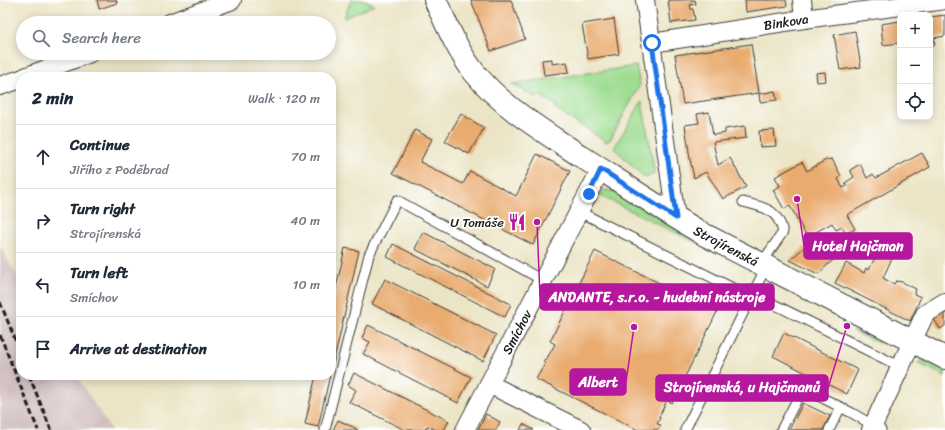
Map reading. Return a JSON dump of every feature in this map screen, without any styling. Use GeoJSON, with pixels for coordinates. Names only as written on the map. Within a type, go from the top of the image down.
{"type":"FeatureCollection","features":[{"type":"Feature","properties":{"kind":"street"},"geometry":{"type":"LineString","coordinates":[[189,16],[232,0]]}},
{"type":"Feature","properties":{"kind":"street","name":"Strojírenská"},"geometry":{"type":"LineString","coordinates":[[435,0],[457,47],[474,72],[493,92],[536,126],[676,218],[764,266],[945,358]]}},
{"type":"Feature","properties":{"kind":"street"},"geometry":{"type":"LineString","coordinates":[[645,0],[676,218]]}},
{"type":"Feature","properties":{"kind":"street"},"geometry":{"type":"LineString","coordinates":[[802,0],[804,19]]}},
{"type":"Feature","properties":{"kind":"street","name":"Binkova"},"geometry":{"type":"LineString","coordinates":[[652,43],[804,19],[945,0]]}},
{"type":"Feature","properties":{"kind":"street"},"geometry":{"type":"LineString","coordinates":[[39,72],[71,60]]}},
{"type":"Feature","properties":{"kind":"street"},"geometry":{"type":"LineString","coordinates":[[0,86],[16,81]]}},
{"type":"Feature","properties":{"kind":"street","name":"Smíchov"},"geometry":{"type":"LineString","coordinates":[[465,430],[580,212],[601,169]]}},
{"type":"Feature","properties":{"kind":"street"},"geometry":{"type":"LineString","coordinates":[[875,428],[925,314],[945,302]]}},
{"type":"Feature","properties":{"kind":"street"},"geometry":{"type":"LineString","coordinates":[[489,384],[581,430]]}},
{"type":"Feature","properties":{"kind":"lane"},"geometry":{"type":"LineString","coordinates":[[325,430],[369,255],[397,200],[544,281]]}},
{"type":"Feature","properties":{"kind":"lane"},"geometry":{"type":"LineString","coordinates":[[685,430],[752,295],[764,266],[783,232],[780,219],[770,211],[743,202]]}},
{"type":"Feature","properties":{"kind":"lane"},"geometry":{"type":"LineString","coordinates":[[580,212],[901,367]]}},
{"type":"Feature","properties":{"kind":"lane"},"geometry":{"type":"LineString","coordinates":[[781,430],[803,388],[841,407],[875,428]]}},
{"type":"Feature","properties":{"kind":"lane"},"geometry":{"type":"LineString","coordinates":[[829,430],[841,407]]}},
{"type":"Feature","properties":{"kind":"shaded area"},"geometry":{"type":"Polygon","coordinates":[[[0,246],[16,274],[16,380],[79,380],[111,430],[0,430],[0,246]]]}},
{"type":"Feature","properties":{"kind":"green space"},"geometry":{"type":"Polygon","coordinates":[[[351,0],[366,0],[374,5],[344,18],[351,0]]]}},
{"type":"Feature","properties":{"kind":"green space"},"geometry":{"type":"Polygon","coordinates":[[[636,66],[640,85],[610,140],[607,142],[555,109],[556,105],[539,95],[537,98],[512,84],[636,66]]]}},
{"type":"Feature","properties":{"kind":"green space"},"geometry":{"type":"Polygon","coordinates":[[[642,101],[654,169],[654,174],[645,178],[614,148],[642,101]]]}},
{"type":"Feature","properties":{"kind":"green space"},"geometry":{"type":"Polygon","coordinates":[[[603,190],[614,191],[697,241],[696,243],[599,195],[603,190]]]}},
{"type":"Feature","properties":{"kind":"green space"},"geometry":{"type":"Polygon","coordinates":[[[852,331],[886,340],[878,343],[852,331]]]}},
{"type":"Feature","properties":{"kind":"green space"},"geometry":{"type":"Polygon","coordinates":[[[922,359],[945,369],[945,376],[918,363],[922,359]]]}},
{"type":"Feature","properties":{"kind":"building"},"geometry":{"type":"Polygon","coordinates":[[[97,0],[116,0],[117,3],[99,9],[97,0]]]}},
{"type":"Feature","properties":{"kind":"building"},"geometry":{"type":"Polygon","coordinates":[[[471,0],[511,0],[525,39],[491,51],[471,0]]]}},
{"type":"Feature","properties":{"kind":"building"},"geometry":{"type":"Polygon","coordinates":[[[668,0],[695,0],[696,4],[690,5],[691,9],[693,9],[695,20],[671,23],[668,0]]]}},
{"type":"Feature","properties":{"kind":"building"},"geometry":{"type":"Polygon","coordinates":[[[745,0],[786,0],[787,6],[746,12],[745,0]]]}},
{"type":"Feature","properties":{"kind":"building"},"geometry":{"type":"Polygon","coordinates":[[[945,15],[945,36],[934,38],[935,45],[933,45],[933,17],[945,15]]]}},
{"type":"Feature","properties":{"kind":"building"},"geometry":{"type":"Polygon","coordinates":[[[614,19],[619,54],[588,59],[582,24],[614,19]]]}},
{"type":"Feature","properties":{"kind":"building"},"geometry":{"type":"Polygon","coordinates":[[[897,21],[897,43],[883,45],[881,24],[897,21]]]}},
{"type":"Feature","properties":{"kind":"building"},"geometry":{"type":"Polygon","coordinates":[[[855,31],[861,67],[840,70],[834,35],[855,31]]]}},
{"type":"Feature","properties":{"kind":"building"},"geometry":{"type":"Polygon","coordinates":[[[751,44],[759,93],[683,104],[675,55],[751,44]]]}},
{"type":"Feature","properties":{"kind":"building"},"geometry":{"type":"Polygon","coordinates":[[[552,59],[552,64],[567,62],[569,72],[544,75],[542,60],[552,59]]]}},
{"type":"Feature","properties":{"kind":"building"},"geometry":{"type":"Polygon","coordinates":[[[825,72],[826,81],[817,82],[816,73],[825,72]]]}},
{"type":"Feature","properties":{"kind":"building"},"geometry":{"type":"Polygon","coordinates":[[[775,91],[777,100],[760,102],[759,94],[775,91]]]}},
{"type":"Feature","properties":{"kind":"building"},"geometry":{"type":"Polygon","coordinates":[[[709,112],[713,135],[725,133],[725,129],[745,126],[746,138],[713,142],[718,165],[730,158],[746,187],[723,199],[706,172],[694,178],[690,159],[685,125],[699,123],[697,114],[709,112]]]}},
{"type":"Feature","properties":{"kind":"building"},"geometry":{"type":"Polygon","coordinates":[[[461,114],[484,128],[469,154],[445,141],[461,114]]]}},
{"type":"Feature","properties":{"kind":"building"},"geometry":{"type":"Polygon","coordinates":[[[415,130],[432,139],[420,162],[463,184],[470,171],[516,196],[537,154],[570,171],[533,245],[393,173],[415,130]]]}},
{"type":"Feature","properties":{"kind":"building"},"geometry":{"type":"Polygon","coordinates":[[[774,130],[776,146],[760,147],[759,131],[774,130]]]}},
{"type":"Feature","properties":{"kind":"building"},"geometry":{"type":"Polygon","coordinates":[[[922,153],[930,167],[847,215],[855,229],[846,234],[842,227],[836,230],[832,223],[807,237],[790,206],[784,209],[773,190],[780,186],[775,177],[802,162],[807,171],[826,160],[832,159],[841,176],[838,179],[843,188],[847,186],[845,183],[854,177],[850,170],[860,164],[867,178],[873,174],[876,178],[922,153]]]}},
{"type":"Feature","properties":{"kind":"building"},"geometry":{"type":"Polygon","coordinates":[[[423,232],[495,269],[487,286],[415,249],[423,232]]]}},
{"type":"Feature","properties":{"kind":"building"},"geometry":{"type":"Polygon","coordinates":[[[393,244],[511,304],[505,317],[387,257],[393,244]]]}},
{"type":"Feature","properties":{"kind":"building"},"geometry":{"type":"Polygon","coordinates":[[[808,244],[820,250],[828,244],[838,255],[818,274],[790,260],[808,244]]]}},
{"type":"Feature","properties":{"kind":"building"},"geometry":{"type":"Polygon","coordinates":[[[345,248],[359,251],[336,352],[336,288],[345,248]]]}},
{"type":"Feature","properties":{"kind":"building"},"geometry":{"type":"Polygon","coordinates":[[[595,251],[717,312],[672,403],[667,400],[659,417],[660,418],[657,424],[661,425],[658,430],[638,430],[536,379],[545,364],[543,361],[546,360],[555,344],[550,341],[595,251]]]}},
{"type":"Feature","properties":{"kind":"building"},"geometry":{"type":"Polygon","coordinates":[[[878,251],[892,258],[883,278],[894,284],[896,281],[902,282],[916,289],[914,294],[921,297],[910,321],[835,283],[846,263],[864,273],[866,268],[869,270],[878,251]]]}},
{"type":"Feature","properties":{"kind":"building"},"geometry":{"type":"Polygon","coordinates":[[[385,279],[496,335],[483,361],[372,304],[385,279]]]}},
{"type":"Feature","properties":{"kind":"building"},"geometry":{"type":"Polygon","coordinates":[[[945,306],[945,326],[940,329],[931,314],[945,306]]]}},
{"type":"Feature","properties":{"kind":"building"},"geometry":{"type":"Polygon","coordinates":[[[368,325],[471,377],[458,403],[363,354],[370,342],[362,338],[368,325]]]}},
{"type":"Feature","properties":{"kind":"building"},"geometry":{"type":"Polygon","coordinates":[[[784,333],[858,370],[847,394],[773,356],[784,333]]]}},
{"type":"Feature","properties":{"kind":"building"},"geometry":{"type":"Polygon","coordinates":[[[354,373],[449,421],[444,430],[436,430],[427,426],[425,430],[405,430],[349,402],[356,390],[348,385],[354,373]]]}},
{"type":"Feature","properties":{"kind":"building"},"geometry":{"type":"Polygon","coordinates":[[[315,380],[329,380],[318,427],[305,424],[315,380]]]}},
{"type":"Feature","properties":{"kind":"building"},"geometry":{"type":"Polygon","coordinates":[[[803,403],[830,416],[823,430],[789,430],[803,403]]]}},
{"type":"Feature","properties":{"kind":"building"},"geometry":{"type":"Polygon","coordinates":[[[486,414],[500,422],[496,430],[478,430],[486,414]]]}},
{"type":"Feature","properties":{"kind":"building"},"geometry":{"type":"Polygon","coordinates":[[[338,420],[353,427],[358,430],[333,430],[338,420]]]}},
{"type":"Feature","properties":{"kind":"building"},"geometry":{"type":"Polygon","coordinates":[[[523,424],[534,430],[520,430],[523,424]]]}},
{"type":"Feature","properties":{"kind":"railway"},"geometry":{"type":"LineString","coordinates":[[0,302],[16,342]]}},
{"type":"Feature","properties":{"kind":"railway"},"geometry":{"type":"LineString","coordinates":[[0,335],[16,375]]}},
{"type":"Feature","properties":{"kind":"railway"},"geometry":{"type":"LineString","coordinates":[[18,380],[38,430]]}},
{"type":"Feature","properties":{"kind":"railway"},"geometry":{"type":"LineString","coordinates":[[31,380],[51,430]]}},
{"type":"Feature","properties":{"kind":"place","name":"Hotel Hajčman"},"geometry":{"type":"Point","coordinates":[797,199]}},
{"type":"Feature","properties":{"kind":"place","name":"U Tomáše"},"geometry":{"type":"Point","coordinates":[517,222]}},
{"type":"Feature","properties":{"kind":"place","name":"ANDANTE, s.r.o. - hudební nástroje"},"geometry":{"type":"Point","coordinates":[537,222]}},
{"type":"Feature","properties":{"kind":"place","name":"Strojírenská, u Hajčmanů"},"geometry":{"type":"Point","coordinates":[847,326]}},
{"type":"Feature","properties":{"kind":"place","name":"Albert"},"geometry":{"type":"Point","coordinates":[634,327]}},
{"type":"Feature","properties":{"kind":"route"},"geometry":{"type":"LineString","coordinates":[[589,194],[601,169],[676,218],[652,43]]}}]}
